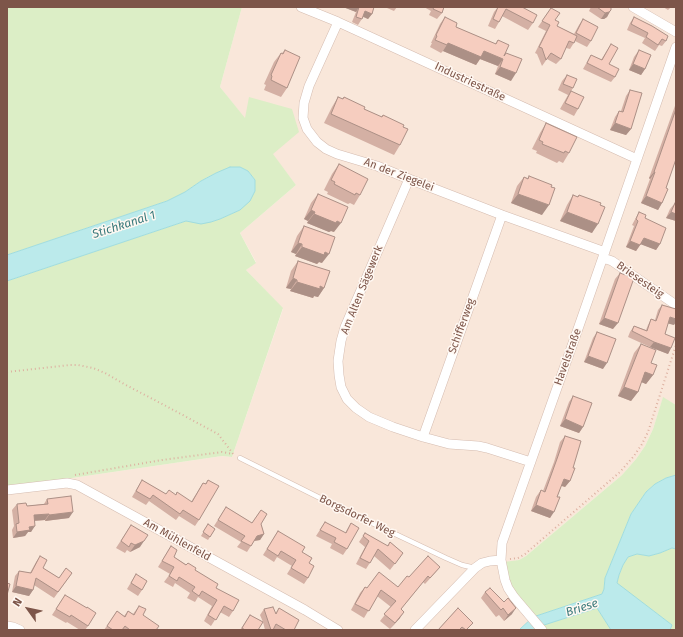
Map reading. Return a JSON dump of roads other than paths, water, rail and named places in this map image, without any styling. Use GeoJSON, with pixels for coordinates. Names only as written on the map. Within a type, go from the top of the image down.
{"type":"FeatureCollection","features":[{"type":"Feature","properties":{"kind":"street","name":"Industriestraße"},"geometry":{"type":"LineString","coordinates":[[301,7],[338,22],[637,159]]}},
{"type":"Feature","properties":{"kind":"street"},"geometry":{"type":"LineString","coordinates":[[633,7],[676,32]]}},
{"type":"Feature","properties":{"kind":"street","name":"An der Ziegelei"},"geometry":{"type":"LineString","coordinates":[[338,22],[309,86],[304,102],[303,118],[307,129],[317,142],[326,149],[337,154],[377,166],[604,255]]}},
{"type":"Feature","properties":{"kind":"street","name":"Havelstraße"},"geometry":{"type":"LineString","coordinates":[[541,629],[508,588],[503,575],[501,560],[502,542],[676,47]]}},
{"type":"Feature","properties":{"kind":"street","name":"Am Alten Sägewerk"},"geometry":{"type":"LineString","coordinates":[[409,179],[345,327],[339,355],[338,368],[341,387],[348,399],[356,408],[369,417],[393,428],[449,444],[487,448],[530,462]]}},
{"type":"Feature","properties":{"kind":"street","name":"Schifferweg"},"geometry":{"type":"LineString","coordinates":[[422,437],[502,215]]}},
{"type":"Feature","properties":{"kind":"street","name":"Briesesteig"},"geometry":{"type":"LineString","coordinates":[[604,255],[676,305]]}},
{"type":"Feature","properties":{"kind":"street","name":"Am Mühlenfeld"},"geometry":{"type":"LineString","coordinates":[[7,490],[67,483],[77,485],[305,610],[338,630]]}},
{"type":"Feature","properties":{"kind":"street"},"geometry":{"type":"LineString","coordinates":[[415,630],[475,568],[482,563],[501,560]]}},
{"type":"Feature","properties":{"kind":"street"},"geometry":{"type":"LineString","coordinates":[[7,626],[20,630]]}},
{"type":"Feature","properties":{"kind":"lane","name":"Borgsdorfer Weg"},"geometry":{"type":"LineString","coordinates":[[240,458],[336,506],[451,560],[462,565],[475,568]]}},
{"type":"Feature","properties":{"kind":"water","name":"Stichkanal 1"},"geometry":{"type":"Polygon","coordinates":[[[230,167],[240,167],[248,171],[255,180],[255,191],[250,201],[240,210],[211,222],[201,224],[186,221],[7,281],[7,255],[167,201],[185,192],[201,181],[230,167]]]}},
{"type":"Feature","properties":{"kind":"water","name":"Briese"},"geometry":{"type":"Polygon","coordinates":[[[676,475],[676,549],[672,548],[649,556],[637,554],[628,557],[623,565],[617,583],[672,625],[670,630],[611,630],[597,608],[541,626],[534,630],[519,630],[533,617],[602,594],[605,578],[631,514],[646,492],[655,484],[676,475]]]}}]}
